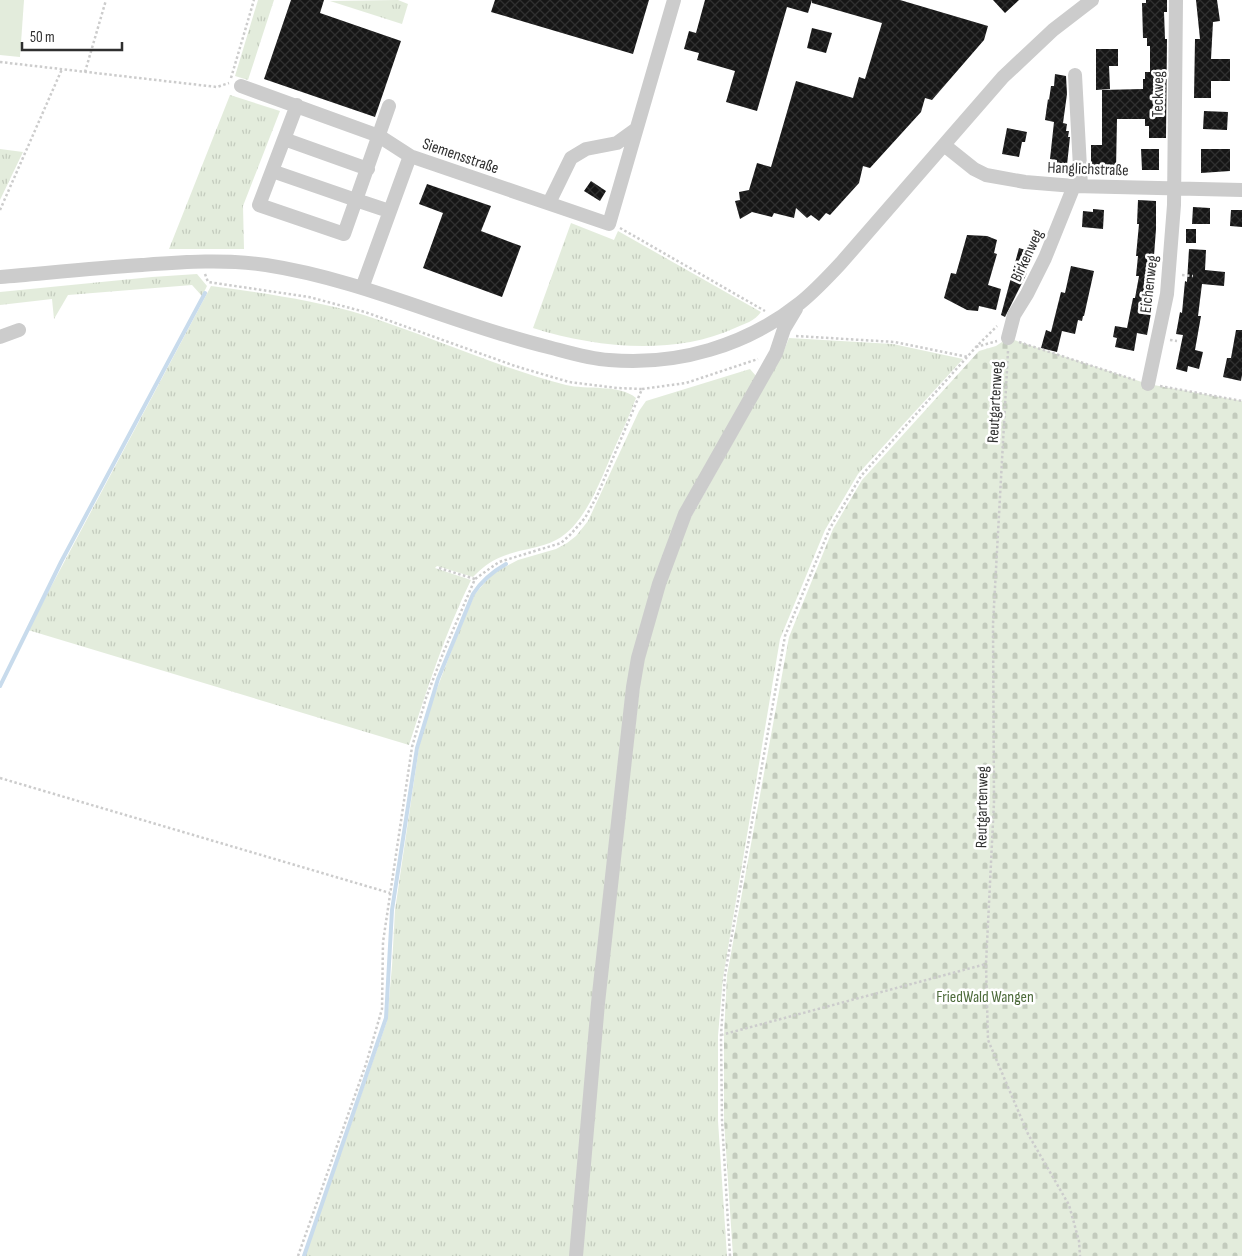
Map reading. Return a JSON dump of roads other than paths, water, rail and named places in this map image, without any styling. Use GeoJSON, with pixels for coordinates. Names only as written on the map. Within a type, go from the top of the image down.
{"type":"FeatureCollection","features":[{"type":"Feature","properties":{"kind":"street"},"geometry":{"type":"LineString","coordinates":[[549,203],[571,158],[586,148],[617,143],[635,130],[674,0]]}},
{"type":"Feature","properties":{"kind":"street"},"geometry":{"type":"LineString","coordinates":[[0,277],[206,260],[264,265],[296,270],[362,288],[511,338],[607,360],[661,360],[702,353],[741,340],[800,303],[841,263],[1003,77],[1053,30],[1092,0]]}},
{"type":"Feature","properties":{"kind":"street","name":"Teckweg"},"geometry":{"type":"LineString","coordinates":[[1174,188],[1176,0]]}},
{"type":"Feature","properties":{"kind":"street"},"geometry":{"type":"LineString","coordinates":[[1074,75],[1078,186]]}},
{"type":"Feature","properties":{"kind":"street"},"geometry":{"type":"LineString","coordinates":[[241,86],[378,136],[410,156]]}},
{"type":"Feature","properties":{"kind":"street"},"geometry":{"type":"LineString","coordinates":[[297,105],[259,205],[344,234],[390,106]]}},
{"type":"Feature","properties":{"kind":"street","name":"Siemensstraße"},"geometry":{"type":"LineString","coordinates":[[362,288],[410,156],[609,224],[634,142],[635,130]]}},
{"type":"Feature","properties":{"kind":"street"},"geometry":{"type":"LineString","coordinates":[[284,140],[368,169]]}},
{"type":"Feature","properties":{"kind":"street","name":"Hanglichstraße"},"geometry":{"type":"LineString","coordinates":[[944,144],[974,169],[986,175],[1025,182],[1078,186],[1242,190]]}},
{"type":"Feature","properties":{"kind":"street"},"geometry":{"type":"LineString","coordinates":[[272,171],[389,211]]}},
{"type":"Feature","properties":{"kind":"street","name":"Birkenweg"},"geometry":{"type":"LineString","coordinates":[[1008,338],[1014,315],[1028,294],[1078,186]]}},
{"type":"Feature","properties":{"kind":"street","name":"Eichenweg"},"geometry":{"type":"LineString","coordinates":[[1148,384],[1167,294],[1174,188]]}},
{"type":"Feature","properties":{"kind":"street"},"geometry":{"type":"LineString","coordinates":[[576,1256],[598,1003],[633,687],[638,658],[659,584],[685,514],[776,353],[784,329],[800,303]]}},
{"type":"Feature","properties":{"kind":"street"},"geometry":{"type":"LineString","coordinates":[[0,337],[20,330]]}},
{"type":"Feature","properties":{"kind":"waterway"},"geometry":{"type":"LineString","coordinates":[[0,686],[61,562],[205,293]]}},
{"type":"Feature","properties":{"kind":"waterway"},"geometry":{"type":"LineString","coordinates":[[304,1256],[386,1018],[392,910],[417,748],[438,679],[473,594],[488,577],[506,564]]}},
{"type":"Feature","properties":{"kind":"park label","name":"FriedWald Wangen"},"geometry":{"type":"Point","coordinates":[985,996]}}]}
